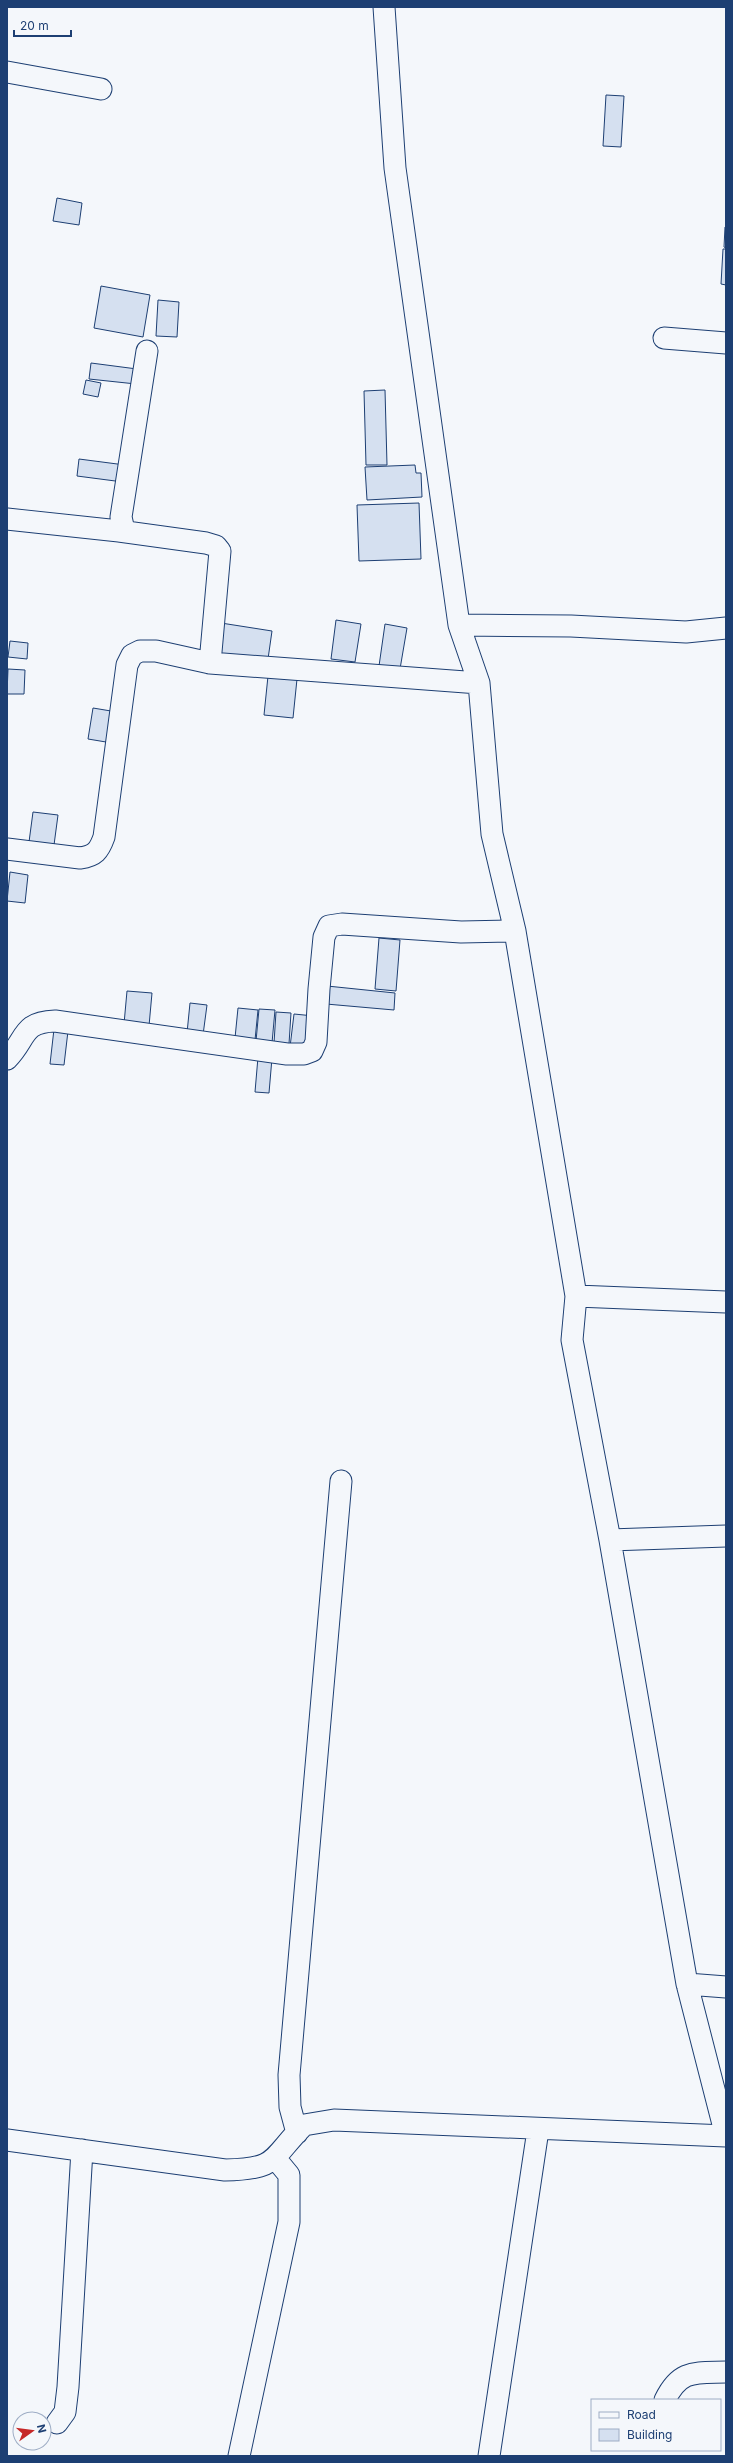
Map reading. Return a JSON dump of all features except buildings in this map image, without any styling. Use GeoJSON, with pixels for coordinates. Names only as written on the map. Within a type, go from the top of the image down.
{"type":"FeatureCollection","features":[{"type":"Feature","properties":{"kind":"street"},"geometry":{"type":"LineString","coordinates":[[7,2140],[225,2170],[250,2169],[265,2166],[275,2158],[304,2125],[334,2120],[538,2130],[726,2136],[687,1984],[610,1540],[572,1340],[576,1296],[515,931],[492,834],[479,683],[459,625],[395,168],[384,7]]}},
{"type":"Feature","properties":{"kind":"street"},"geometry":{"type":"LineString","coordinates":[[7,72],[101,89]]}},
{"type":"Feature","properties":{"kind":"street"},"geometry":{"type":"LineString","coordinates":[[664,338],[726,343]]}},
{"type":"Feature","properties":{"kind":"street"},"geometry":{"type":"LineString","coordinates":[[119,531],[123,526],[121,517],[147,351]]}},
{"type":"Feature","properties":{"kind":"street"},"geometry":{"type":"LineString","coordinates":[[7,519],[119,531],[206,543],[216,546],[220,551],[210,663]]}},
{"type":"Feature","properties":{"kind":"street"},"geometry":{"type":"LineString","coordinates":[[459,625],[571,626],[686,632],[726,628]]}},
{"type":"Feature","properties":{"kind":"street"},"geometry":{"type":"LineString","coordinates":[[7,849],[80,858],[91,856],[99,850],[104,837],[127,665],[132,655],[140,651],[156,651],[210,663],[479,683]]}},
{"type":"Feature","properties":{"kind":"street"},"geometry":{"type":"LineString","coordinates":[[7,1059],[14,1052],[30,1026],[40,1022],[55,1021],[286,1054],[304,1054],[312,1051],[316,1042],[324,936],[328,926],[342,924],[461,932],[515,931]]}},
{"type":"Feature","properties":{"kind":"street"},"geometry":{"type":"LineString","coordinates":[[576,1296],[726,1302]]}},
{"type":"Feature","properties":{"kind":"street"},"geometry":{"type":"LineString","coordinates":[[297,2132],[290,2107],[289,2075],[341,1481]]}},
{"type":"Feature","properties":{"kind":"street"},"geometry":{"type":"LineString","coordinates":[[610,1540],[726,1536]]}},
{"type":"Feature","properties":{"kind":"street"},"geometry":{"type":"LineString","coordinates":[[687,1984],[726,1987]]}},
{"type":"Feature","properties":{"kind":"street"},"geometry":{"type":"LineString","coordinates":[[489,2456],[538,2130]]}},
{"type":"Feature","properties":{"kind":"street"},"geometry":{"type":"LineString","coordinates":[[57,2422],[65,2412],[68,2387],[82,2150]]}},
{"type":"Feature","properties":{"kind":"street"},"geometry":{"type":"LineString","coordinates":[[239,2456],[289,2222],[289,2175],[275,2158]]}},
{"type":"Feature","properties":{"kind":"street"},"geometry":{"type":"LineString","coordinates":[[666,2399],[676,2381],[683,2376],[691,2373],[726,2372]]}}]}
